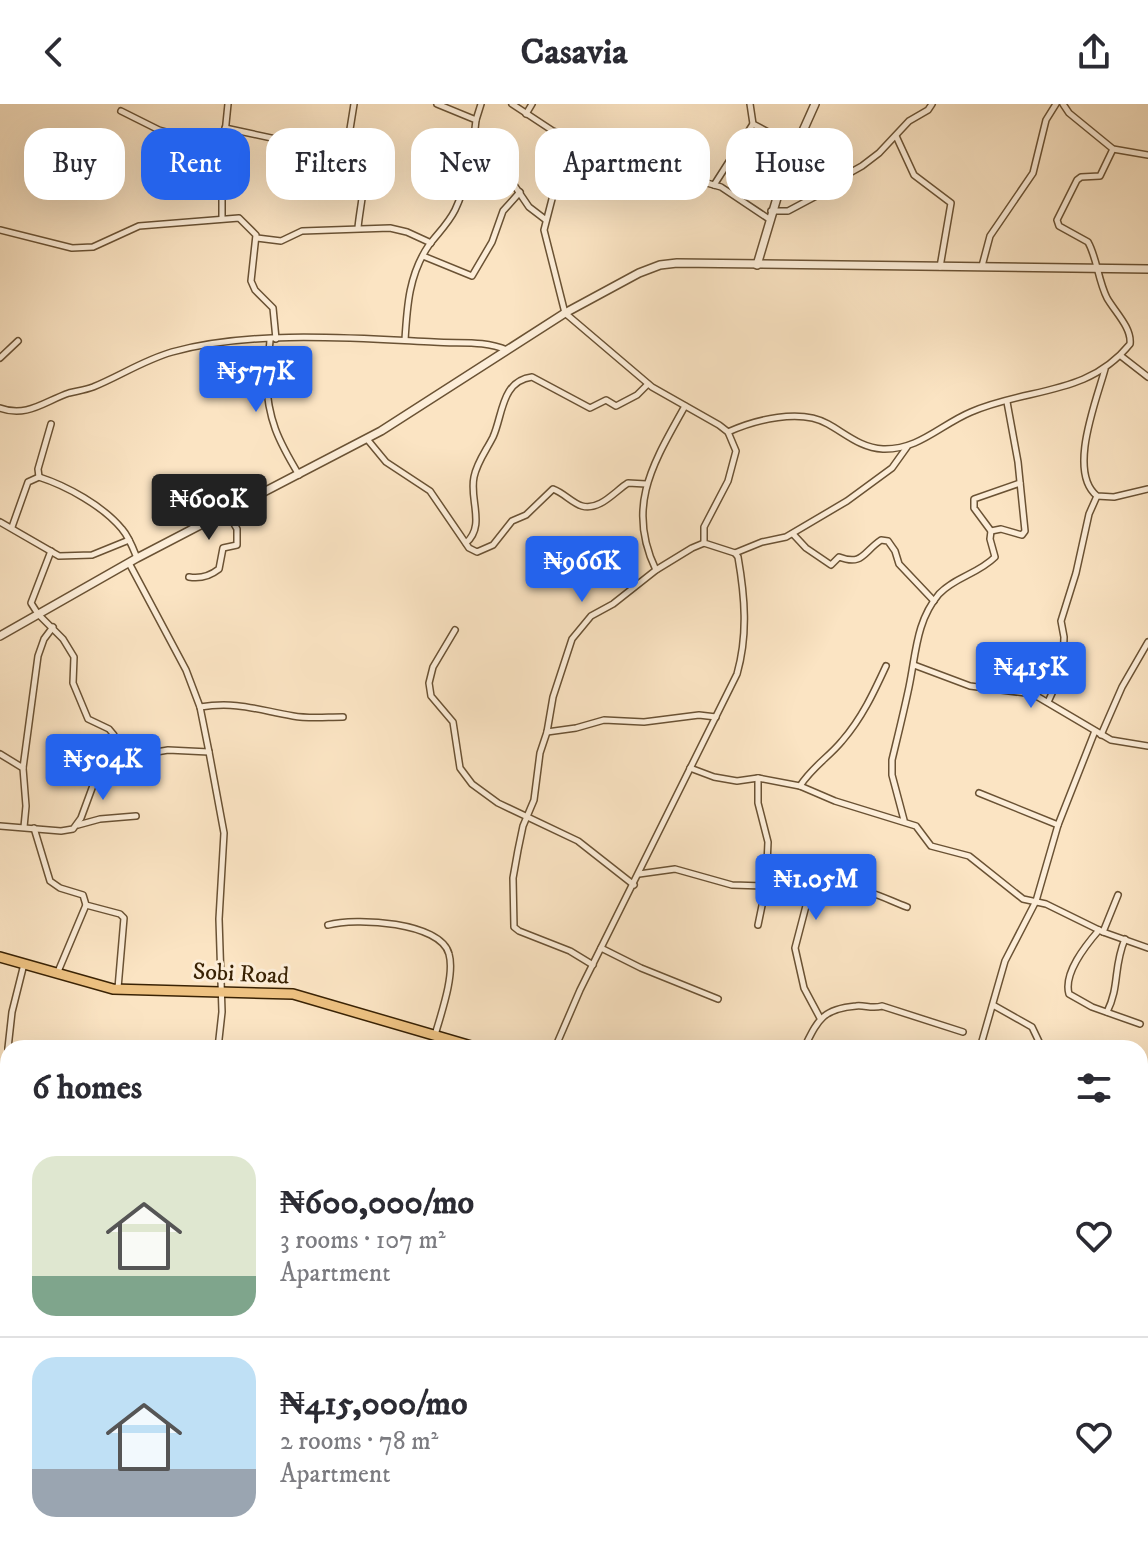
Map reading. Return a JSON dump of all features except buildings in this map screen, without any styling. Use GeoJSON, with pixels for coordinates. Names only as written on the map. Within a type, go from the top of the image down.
{"type":"FeatureCollection","features":[{"type":"Feature","properties":{"kind":"highway","name":"Sobi Road"},"geometry":{"type":"LineString","coordinates":[[0,957],[92,985],[118,989],[293,994],[452,1040]]}},
{"type":"Feature","properties":{"kind":"street"},"geometry":{"type":"LineString","coordinates":[[225,128],[228,104]]}},
{"type":"Feature","properties":{"kind":"street"},"geometry":{"type":"LineString","coordinates":[[350,128],[354,104]]}},
{"type":"Feature","properties":{"kind":"street"},"geometry":{"type":"LineString","coordinates":[[437,104],[476,120]]}},
{"type":"Feature","properties":{"kind":"street"},"geometry":{"type":"LineString","coordinates":[[475,128],[481,104]]}},
{"type":"Feature","properties":{"kind":"street"},"geometry":{"type":"LineString","coordinates":[[512,104],[548,128]]}},
{"type":"Feature","properties":{"kind":"street"},"geometry":{"type":"LineString","coordinates":[[526,114],[532,104]]}},
{"type":"Feature","properties":{"kind":"street"},"geometry":{"type":"LineString","coordinates":[[714,185],[753,124],[750,104]]}},
{"type":"Feature","properties":{"kind":"street"},"geometry":{"type":"LineString","coordinates":[[804,128],[815,104]]}},
{"type":"Feature","properties":{"kind":"street"},"geometry":{"type":"LineString","coordinates":[[710,184],[730,192],[754,211],[770,215],[785,212],[814,198],[834,181],[862,166],[909,121],[928,110],[932,104]]}},
{"type":"Feature","properties":{"kind":"street"},"geometry":{"type":"LineString","coordinates":[[982,267],[990,236],[1021,194],[1036,167],[1046,120],[1056,104]]}},
{"type":"Feature","properties":{"kind":"street"},"geometry":{"type":"LineString","coordinates":[[1063,104],[1069,113],[1113,149],[1148,155]]}},
{"type":"Feature","properties":{"kind":"street"},"geometry":{"type":"LineString","coordinates":[[121,111],[155,128]]}},
{"type":"Feature","properties":{"kind":"street"},"geometry":{"type":"LineString","coordinates":[[753,124],[760,128]]}},
{"type":"Feature","properties":{"kind":"street"},"geometry":{"type":"LineString","coordinates":[[896,136],[914,175],[951,203],[940,267]]}},
{"type":"Feature","properties":{"kind":"street"},"geometry":{"type":"LineString","coordinates":[[728,432],[761,420],[810,418],[827,423],[866,446],[882,449],[908,446],[939,432],[971,411],[1078,383],[1105,368],[1121,356],[1131,338],[1106,295],[1088,242],[1064,229],[1057,220],[1077,180],[1100,176],[1113,149]]}},
{"type":"Feature","properties":{"kind":"street"},"geometry":{"type":"LineString","coordinates":[[423,256],[472,276],[492,242],[503,211],[520,192],[529,207],[546,220]]}},
{"type":"Feature","properties":{"kind":"street"},"geometry":{"type":"LineString","coordinates":[[222,200],[222,218]]}},
{"type":"Feature","properties":{"kind":"street"},"geometry":{"type":"LineString","coordinates":[[358,228],[362,200]]}},
{"type":"Feature","properties":{"kind":"street"},"geometry":{"type":"LineString","coordinates":[[405,340],[408,294],[417,266],[451,217],[457,200]]}},
{"type":"Feature","properties":{"kind":"street"},"geometry":{"type":"LineString","coordinates":[[551,200],[545,236],[565,313],[648,384],[728,432],[736,451],[734,463],[704,527],[704,543]]}},
{"type":"Feature","properties":{"kind":"street"},"geometry":{"type":"LineString","coordinates":[[757,265],[775,200]]}},
{"type":"Feature","properties":{"kind":"street"},"geometry":{"type":"LineString","coordinates":[[0,230],[72,248],[93,247],[139,226],[222,218],[243,220],[257,238],[281,241],[302,231],[358,228],[399,230],[431,243]]}},
{"type":"Feature","properties":{"kind":"street"},"geometry":{"type":"LineString","coordinates":[[257,238],[251,281],[255,290],[273,308],[273,339],[266,378],[272,420],[276,438],[299,475]]}},
{"type":"Feature","properties":{"kind":"street"},"geometry":{"type":"LineString","coordinates":[[0,636],[137,558],[367,439],[565,313],[660,265],[1148,269]]}},
{"type":"Feature","properties":{"kind":"street"},"geometry":{"type":"LineString","coordinates":[[0,408],[19,411],[40,408],[172,352],[273,339],[476,342],[494,344],[507,350]]}},
{"type":"Feature","properties":{"kind":"street"},"geometry":{"type":"LineString","coordinates":[[0,358],[18,341]]}},
{"type":"Feature","properties":{"kind":"street"},"geometry":{"type":"LineString","coordinates":[[1121,356],[1148,377]]}},
{"type":"Feature","properties":{"kind":"street"},"geometry":{"type":"LineString","coordinates":[[1105,368],[1090,417],[1084,457],[1090,487],[1097,496],[1114,497],[1148,489]]}},
{"type":"Feature","properties":{"kind":"street"},"geometry":{"type":"LineString","coordinates":[[466,543],[474,536],[477,526],[472,491],[476,467],[496,430],[505,399],[514,385],[532,377],[590,408],[606,400],[616,406],[622,405],[648,384]]}},
{"type":"Feature","properties":{"kind":"street"},"geometry":{"type":"LineString","coordinates":[[991,531],[1001,529],[1016,535],[1024,534],[1020,483],[1007,402]]}},
{"type":"Feature","properties":{"kind":"street"},"geometry":{"type":"LineString","coordinates":[[656,570],[641,521],[646,484],[685,406]]}},
{"type":"Feature","properties":{"kind":"street"},"geometry":{"type":"LineString","coordinates":[[39,477],[38,469],[51,424]]}},
{"type":"Feature","properties":{"kind":"street"},"geometry":{"type":"LineString","coordinates":[[367,439],[386,462],[430,491],[466,543],[477,552],[493,545],[512,521],[526,515],[553,489],[579,505],[590,506],[604,501],[628,483],[646,484]]}},
{"type":"Feature","properties":{"kind":"street"},"geometry":{"type":"LineString","coordinates":[[593,965],[570,951],[514,927],[513,878],[523,826],[534,800],[540,753],[558,675],[578,628],[656,570],[692,548],[704,543],[735,553],[793,534],[873,484],[892,468],[908,446]]}},
{"type":"Feature","properties":{"kind":"street"},"geometry":{"type":"LineString","coordinates":[[12,527],[28,482],[39,477],[94,506],[121,528],[137,558]]}},
{"type":"Feature","properties":{"kind":"street"},"geometry":{"type":"LineString","coordinates":[[904,820],[892,775],[892,760],[914,665],[917,636],[934,601],[955,579],[971,575],[993,560],[995,554],[991,546],[991,531],[974,508],[974,499],[1020,483]]}},
{"type":"Feature","properties":{"kind":"street"},"geometry":{"type":"LineString","coordinates":[[1048,702],[1063,669],[1061,621],[1089,514],[1097,496]]}},
{"type":"Feature","properties":{"kind":"street"},"geometry":{"type":"LineString","coordinates":[[189,577],[199,578],[219,569],[223,548],[237,545],[237,529],[226,511]]}},
{"type":"Feature","properties":{"kind":"street"},"geometry":{"type":"LineString","coordinates":[[0,522],[51,551],[67,556],[92,555],[129,540]]}},
{"type":"Feature","properties":{"kind":"street"},"geometry":{"type":"LineString","coordinates":[[793,534],[806,548],[831,565],[839,557],[850,562],[856,560],[881,540],[888,541],[899,564],[934,601]]}},
{"type":"Feature","properties":{"kind":"street"},"geometry":{"type":"LineString","coordinates":[[51,551],[32,601],[38,614],[53,627],[74,657],[73,683],[88,719],[109,729],[114,735],[78,826]]}},
{"type":"Feature","properties":{"kind":"street"},"geometry":{"type":"LineString","coordinates":[[559,1040],[737,674],[744,650],[746,622],[740,569],[735,553]]}},
{"type":"Feature","properties":{"kind":"street"},"geometry":{"type":"LineString","coordinates":[[129,563],[186,670],[200,707],[209,752],[224,833],[219,919],[218,1040]]}},
{"type":"Feature","properties":{"kind":"street"},"geometry":{"type":"LineString","coordinates":[[24,827],[23,768],[38,656],[53,627]]}},
{"type":"Feature","properties":{"kind":"street"},"geometry":{"type":"LineString","coordinates":[[455,630],[433,667],[429,683],[431,696],[453,722],[460,768],[472,784],[498,803],[578,841],[634,885]]}},
{"type":"Feature","properties":{"kind":"street"},"geometry":{"type":"LineString","coordinates":[[982,1040],[1005,961],[1036,901],[1058,825],[1098,733],[1148,642]]}},
{"type":"Feature","properties":{"kind":"street"},"geometry":{"type":"LineString","coordinates":[[914,665],[970,686],[1024,692],[1048,702],[1098,733],[1123,743],[1148,746]]}},
{"type":"Feature","properties":{"kind":"street"},"geometry":{"type":"LineString","coordinates":[[800,786],[811,768],[842,742],[863,714],[886,666]]}},
{"type":"Feature","properties":{"kind":"street"},"geometry":{"type":"LineString","coordinates":[[200,707],[230,703],[307,718],[343,717]]}},
{"type":"Feature","properties":{"kind":"street"},"geometry":{"type":"LineString","coordinates":[[547,732],[604,720],[644,722],[699,715],[716,717]]}},
{"type":"Feature","properties":{"kind":"street"},"geometry":{"type":"LineString","coordinates":[[107,756],[168,750],[209,752]]}},
{"type":"Feature","properties":{"kind":"street"},"geometry":{"type":"LineString","coordinates":[[0,754],[23,768]]}},
{"type":"Feature","properties":{"kind":"street"},"geometry":{"type":"LineString","coordinates":[[690,768],[737,781],[758,778],[800,786],[835,801],[904,820],[920,828],[931,846],[969,856],[1023,899],[1070,914],[1101,931],[1148,948]]}},
{"type":"Feature","properties":{"kind":"street"},"geometry":{"type":"LineString","coordinates":[[758,778],[758,803],[768,842],[766,886],[758,925]]}},
{"type":"Feature","properties":{"kind":"street"},"geometry":{"type":"LineString","coordinates":[[979,793],[1058,825]]}},
{"type":"Feature","properties":{"kind":"street"},"geometry":{"type":"LineString","coordinates":[[0,826],[61,831],[100,819],[136,816]]}},
{"type":"Feature","properties":{"kind":"street"},"geometry":{"type":"LineString","coordinates":[[34,828],[50,881],[60,888],[83,895],[86,905],[57,974]]}},
{"type":"Feature","properties":{"kind":"street"},"geometry":{"type":"LineString","coordinates":[[639,874],[675,869],[732,885],[797,890],[806,897]]}},
{"type":"Feature","properties":{"kind":"street"},"geometry":{"type":"LineString","coordinates":[[820,1018],[804,988],[795,948],[806,897],[824,887],[851,886],[907,907]]}},
{"type":"Feature","properties":{"kind":"street"},"geometry":{"type":"LineString","coordinates":[[1118,895],[1101,931],[1085,946],[1067,986],[1069,994],[1077,1000],[1140,1024]]}},
{"type":"Feature","properties":{"kind":"street"},"geometry":{"type":"LineString","coordinates":[[86,905],[120,914],[124,918],[118,989]]}},
{"type":"Feature","properties":{"kind":"street"},"geometry":{"type":"LineString","coordinates":[[328,925],[351,920],[380,922],[436,937],[445,943],[450,961],[435,1035]]}},
{"type":"Feature","properties":{"kind":"street"},"geometry":{"type":"LineString","coordinates":[[1107,1012],[1117,987],[1115,969],[1125,939]]}},
{"type":"Feature","properties":{"kind":"street"},"geometry":{"type":"LineString","coordinates":[[601,948],[718,999]]}},
{"type":"Feature","properties":{"kind":"street"},"geometry":{"type":"LineString","coordinates":[[9,1040],[24,963]]}},
{"type":"Feature","properties":{"kind":"street"},"geometry":{"type":"LineString","coordinates":[[993,1005],[1032,1027],[1038,1040]]}},
{"type":"Feature","properties":{"kind":"street"},"geometry":{"type":"LineString","coordinates":[[808,1040],[820,1018],[827,1012],[882,1006],[963,1032]]}}]}
